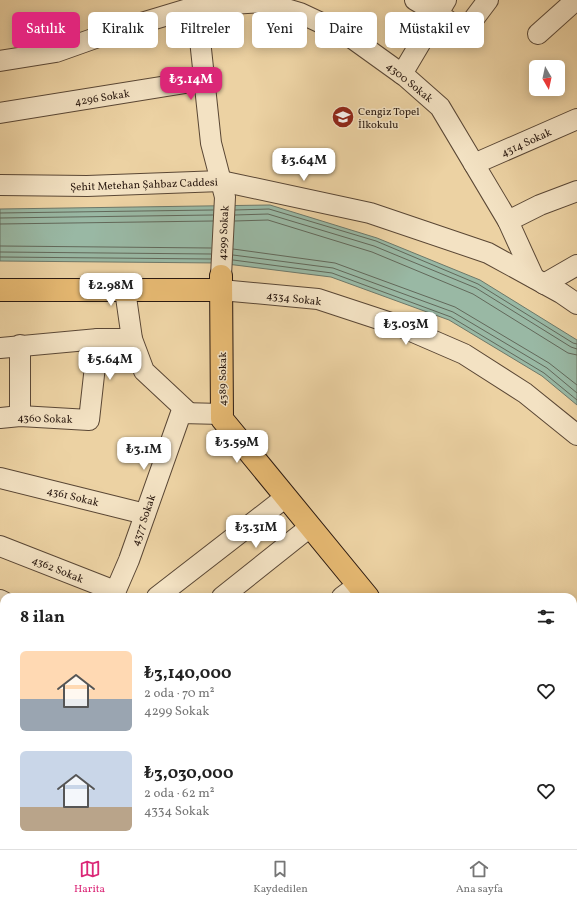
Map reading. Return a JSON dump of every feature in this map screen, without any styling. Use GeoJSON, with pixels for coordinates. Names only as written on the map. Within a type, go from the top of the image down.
{"type":"FeatureCollection","features":[{"type":"Feature","properties":{"kind":"main road","name":"4334 Sokak"},"geometry":{"type":"LineString","coordinates":[[0,290],[125,290],[221,283]]}},
{"type":"Feature","properties":{"kind":"main road","name":"4389 Sokak"},"geometry":{"type":"LineString","coordinates":[[221,283],[222,418],[310,527],[356,593]]}},
{"type":"Feature","properties":{"kind":"street"},"geometry":{"type":"LineString","coordinates":[[415,0],[442,6],[464,32],[488,0]]}},
{"type":"Feature","properties":{"kind":"street"},"geometry":{"type":"LineString","coordinates":[[538,34],[576,0]]}},
{"type":"Feature","properties":{"kind":"street","name":"4300 Sokak"},"geometry":{"type":"LineString","coordinates":[[0,61],[56,52],[198,3],[262,2],[305,7],[402,74],[440,107],[508,221],[539,281]]}},
{"type":"Feature","properties":{"kind":"street","name":"4299 Sokak"},"geometry":{"type":"LineString","coordinates":[[198,3],[198,21],[211,143],[223,189],[221,283]]}},
{"type":"Feature","properties":{"kind":"street"},"geometry":{"type":"LineString","coordinates":[[402,74],[442,6]]}},
{"type":"Feature","properties":{"kind":"street","name":"4296 Sokak"},"geometry":{"type":"LineString","coordinates":[[0,114],[204,80]]}},
{"type":"Feature","properties":{"kind":"street","name":"4314 Sokak"},"geometry":{"type":"LineString","coordinates":[[474,164],[577,119]]}},
{"type":"Feature","properties":{"kind":"street","name":"Şehit Metehan Şahbaz Caddesi"},"geometry":{"type":"LineString","coordinates":[[0,184],[223,189],[370,213],[488,253],[561,293],[577,304]]}},
{"type":"Feature","properties":{"kind":"street"},"geometry":{"type":"LineString","coordinates":[[508,221],[540,205],[577,191]]}},
{"type":"Feature","properties":{"kind":"street"},"geometry":{"type":"LineString","coordinates":[[539,281],[577,265]]}},
{"type":"Feature","properties":{"kind":"street","name":"4334 Sokak"},"geometry":{"type":"LineString","coordinates":[[221,283],[318,299],[397,324],[464,354],[525,393],[577,435]]}},
{"type":"Feature","properties":{"kind":"street"},"geometry":{"type":"LineString","coordinates":[[125,290],[132,339],[144,371],[189,413],[222,414]]}},
{"type":"Feature","properties":{"kind":"street"},"geometry":{"type":"LineString","coordinates":[[0,348],[98,339],[132,339]]}},
{"type":"Feature","properties":{"kind":"street","name":"4360 Sokak"},"geometry":{"type":"LineString","coordinates":[[0,418],[20,416],[89,420],[98,339]]}},
{"type":"Feature","properties":{"kind":"street"},"geometry":{"type":"LineString","coordinates":[[20,345],[20,416]]}},
{"type":"Feature","properties":{"kind":"street","name":"4377 Sokak"},"geometry":{"type":"LineString","coordinates":[[114,593],[129,560],[181,413],[189,413]]}},
{"type":"Feature","properties":{"kind":"street","name":"4361 Sokak"},"geometry":{"type":"LineString","coordinates":[[0,478],[145,514]]}},
{"type":"Feature","properties":{"kind":"street"},"geometry":{"type":"LineString","coordinates":[[162,593],[286,497]]}},
{"type":"Feature","properties":{"kind":"street"},"geometry":{"type":"LineString","coordinates":[[227,593],[310,527]]}},
{"type":"Feature","properties":{"kind":"street","name":"4362 Sokak"},"geometry":{"type":"LineString","coordinates":[[0,546],[112,593]]}},
{"type":"Feature","properties":{"kind":"water"},"geometry":{"type":"Polygon","coordinates":[[[270,205],[377,238],[480,280],[577,340],[577,405],[542,376],[449,320],[331,277],[219,263],[0,261],[0,209],[270,205]]]}},
{"type":"Feature","properties":{"kind":"place","name":"Cengiz Topel İlkokulu"},"geometry":{"type":"Point","coordinates":[343,117]}}]}
